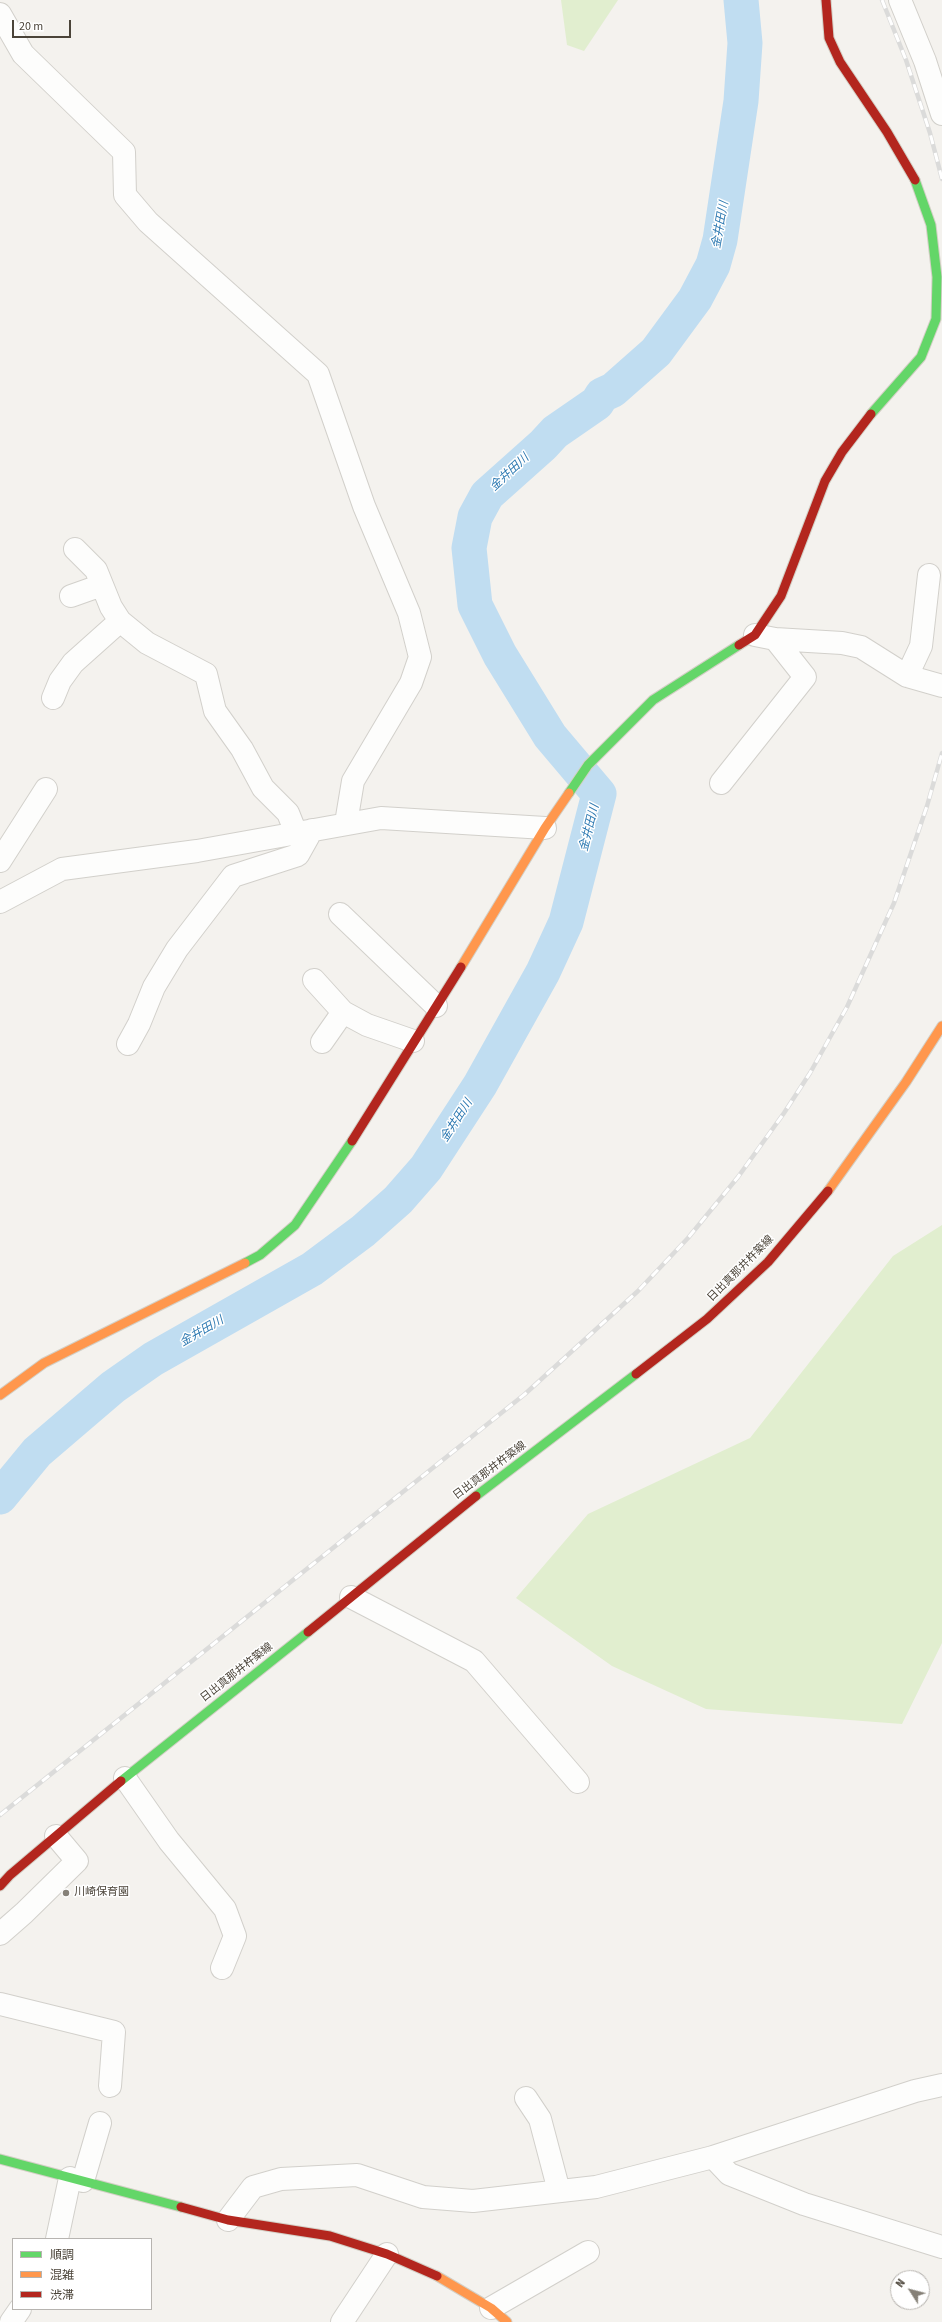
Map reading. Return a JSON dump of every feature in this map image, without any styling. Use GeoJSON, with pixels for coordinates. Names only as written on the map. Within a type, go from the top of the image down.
{"type":"FeatureCollection","features":[{"type":"Feature","properties":{"kind":"street"},"geometry":{"type":"LineString","coordinates":[[765,637],[825,481],[842,452],[867,419],[921,357],[936,319],[937,277],[931,225],[918,184],[887,132],[840,62],[829,38],[826,0]]}},
{"type":"Feature","properties":{"kind":"street"},"geometry":{"type":"LineString","coordinates":[[900,0],[925,61],[942,114]]}},
{"type":"Feature","properties":{"kind":"street"},"geometry":{"type":"LineString","coordinates":[[0,14],[23,54],[124,152],[126,195],[148,222],[318,374],[364,506],[409,613],[420,657],[411,683],[353,781],[346,823]]}},
{"type":"Feature","properties":{"kind":"street"},"geometry":{"type":"LineString","coordinates":[[75,549],[96,570],[111,607],[120,621],[148,643],[206,674],[215,710],[242,749],[263,788],[304,831]]}},
{"type":"Feature","properties":{"kind":"street"},"geometry":{"type":"LineString","coordinates":[[907,676],[921,646],[929,575]]}},
{"type":"Feature","properties":{"kind":"street"},"geometry":{"type":"LineString","coordinates":[[71,596],[102,585]]}},
{"type":"Feature","properties":{"kind":"street"},"geometry":{"type":"LineString","coordinates":[[53,698],[60,681],[73,663],[120,621]]}},
{"type":"Feature","properties":{"kind":"street"},"geometry":{"type":"LineString","coordinates":[[721,783],[805,678],[765,637]]}},
{"type":"Feature","properties":{"kind":"street"},"geometry":{"type":"LineString","coordinates":[[0,1395],[44,1363],[260,1255],[295,1225],[351,1142],[413,1041],[476,944],[545,828],[588,765],[653,700],[765,637],[842,642],[861,648],[907,676],[942,686]]}},
{"type":"Feature","properties":{"kind":"street"},"geometry":{"type":"LineString","coordinates":[[0,860],[46,789]]}},
{"type":"Feature","properties":{"kind":"street"},"geometry":{"type":"LineString","coordinates":[[0,902],[62,869],[197,851],[346,823],[381,818],[545,828]]}},
{"type":"Feature","properties":{"kind":"street"},"geometry":{"type":"LineString","coordinates":[[128,1044],[139,1024],[154,987],[177,949],[233,876],[298,855],[304,831]]}},
{"type":"Feature","properties":{"kind":"street"},"geometry":{"type":"LineString","coordinates":[[340,914],[436,1006]]}},
{"type":"Feature","properties":{"kind":"street"},"geometry":{"type":"LineString","coordinates":[[314,980],[343,1012],[367,1025],[413,1041]]}},
{"type":"Feature","properties":{"kind":"street"},"geometry":{"type":"LineString","coordinates":[[322,1042],[343,1012]]}},
{"type":"Feature","properties":{"kind":"street","name":"日出真那井杵築線"},"geometry":{"type":"LineString","coordinates":[[0,1886],[56,1836],[125,1778],[496,1480],[554,1438],[707,1320],[768,1262],[834,1185],[906,1082],[942,1026]]}},
{"type":"Feature","properties":{"kind":"street"},"geometry":{"type":"LineString","coordinates":[[351,1598],[474,1661],[578,1782]]}},
{"type":"Feature","properties":{"kind":"street"},"geometry":{"type":"LineString","coordinates":[[125,1778],[169,1841],[224,1909],[235,1936],[222,1968]]}},
{"type":"Feature","properties":{"kind":"street"},"geometry":{"type":"LineString","coordinates":[[0,1934],[24,1913],[77,1861],[56,1836]]}},
{"type":"Feature","properties":{"kind":"street"},"geometry":{"type":"LineString","coordinates":[[0,2004],[114,2032],[110,2086]]}},
{"type":"Feature","properties":{"kind":"street"},"geometry":{"type":"LineString","coordinates":[[228,2220],[253,2187],[281,2179],[357,2175],[424,2198],[473,2201],[596,2187],[713,2158],[942,2084]]}},
{"type":"Feature","properties":{"kind":"street"},"geometry":{"type":"LineString","coordinates":[[526,2098],[540,2119],[558,2191]]}},
{"type":"Feature","properties":{"kind":"street"},"geometry":{"type":"LineString","coordinates":[[57,2238],[76,2180],[100,2123]]}},
{"type":"Feature","properties":{"kind":"street"},"geometry":{"type":"LineString","coordinates":[[713,2158],[728,2174],[804,2204],[942,2247]]}},
{"type":"Feature","properties":{"kind":"street"},"geometry":{"type":"LineString","coordinates":[[0,2159],[228,2220],[330,2236],[387,2254],[448,2281],[499,2315],[588,2252]]}},
{"type":"Feature","properties":{"kind":"street"},"geometry":{"type":"LineString","coordinates":[[342,2322],[387,2254]]}},
{"type":"Feature","properties":{"kind":"street"},"geometry":{"type":"LineString","coordinates":[[11,2322],[19,2310]]}},
{"type":"Feature","properties":{"kind":"green space"},"geometry":{"type":"Polygon","coordinates":[[[561,0],[618,0],[584,51],[567,45],[561,0]]]}},
{"type":"Feature","properties":{"kind":"green space"},"geometry":{"type":"Polygon","coordinates":[[[942,1225],[942,1643],[902,1724],[706,1709],[612,1666],[516,1598],[588,1514],[750,1438],[893,1256],[942,1225]]]}},
{"type":"Feature","properties":{"kind":"waterway","name":"金井田川"},"geometry":{"type":"LineString","coordinates":[[0,1497],[37,1452],[113,1387],[153,1359],[312,1269],[363,1231],[398,1200],[426,1168],[480,1085],[543,972],[566,922],[599,794],[550,736],[500,655],[475,605],[469,548],[475,517],[487,495],[543,445],[555,432],[597,403],[602,395],[613,390],[656,352],[695,299],[713,265],[720,240],[741,101],[745,43],[741,0]]}},
{"type":"Feature","properties":{"kind":"railway"},"geometry":{"type":"LineString","coordinates":[[882,0],[906,60],[930,133],[942,179]]}},
{"type":"Feature","properties":{"kind":"railway"},"geometry":{"type":"LineString","coordinates":[[0,1815],[525,1394],[638,1291],[688,1238],[738,1177],[784,1113],[810,1073],[847,1007],[894,903],[927,806],[942,753]]}},
{"type":"Feature","properties":{"kind":"traffic: fast"},"geometry":{"type":"LineString","coordinates":[[871,414],[921,357],[936,319],[937,277],[931,225],[915,180]]}},
{"type":"Feature","properties":{"kind":"traffic: fast"},"geometry":{"type":"LineString","coordinates":[[569,793],[588,765],[653,700],[739,645]]}},
{"type":"Feature","properties":{"kind":"traffic: fast"},"geometry":{"type":"LineString","coordinates":[[245,1263],[260,1255],[295,1225],[352,1141]]}},
{"type":"Feature","properties":{"kind":"traffic: fast"},"geometry":{"type":"LineString","coordinates":[[476,1496],[636,1374]]}},
{"type":"Feature","properties":{"kind":"traffic: fast"},"geometry":{"type":"LineString","coordinates":[[121,1781],[308,1632]]}},
{"type":"Feature","properties":{"kind":"traffic: fast"},"geometry":{"type":"LineString","coordinates":[[0,2159],[181,2207]]}},
{"type":"Feature","properties":{"kind":"traffic: slow"},"geometry":{"type":"LineString","coordinates":[[461,967],[545,828],[569,793]]}},
{"type":"Feature","properties":{"kind":"traffic: slow"},"geometry":{"type":"LineString","coordinates":[[828,1191],[906,1082],[942,1026]]}},
{"type":"Feature","properties":{"kind":"traffic: slow"},"geometry":{"type":"LineString","coordinates":[[0,1395],[44,1363],[245,1263]]}},
{"type":"Feature","properties":{"kind":"traffic: slow"},"geometry":{"type":"LineString","coordinates":[[437,2276],[491,2308],[507,2322]]}},
{"type":"Feature","properties":{"kind":"traffic: jam"},"geometry":{"type":"LineString","coordinates":[[826,0],[829,38],[840,62],[887,132],[915,180]]}},
{"type":"Feature","properties":{"kind":"traffic: jam"},"geometry":{"type":"LineString","coordinates":[[739,645],[755,635],[781,596],[825,481],[842,452],[871,414]]}},
{"type":"Feature","properties":{"kind":"traffic: jam"},"geometry":{"type":"LineString","coordinates":[[352,1141],[461,967]]}},
{"type":"Feature","properties":{"kind":"traffic: jam"},"geometry":{"type":"LineString","coordinates":[[636,1374],[707,1319],[768,1262],[828,1191]]}},
{"type":"Feature","properties":{"kind":"traffic: jam"},"geometry":{"type":"LineString","coordinates":[[308,1632],[476,1496]]}},
{"type":"Feature","properties":{"kind":"traffic: jam"},"geometry":{"type":"LineString","coordinates":[[0,1886],[10,1875],[121,1781]]}},
{"type":"Feature","properties":{"kind":"traffic: jam"},"geometry":{"type":"LineString","coordinates":[[181,2207],[228,2220],[330,2236],[387,2254],[437,2276]]}},
{"type":"Feature","properties":{"kind":"place","name":"川崎保育園"},"geometry":{"type":"Point","coordinates":[66,1893]}}]}
